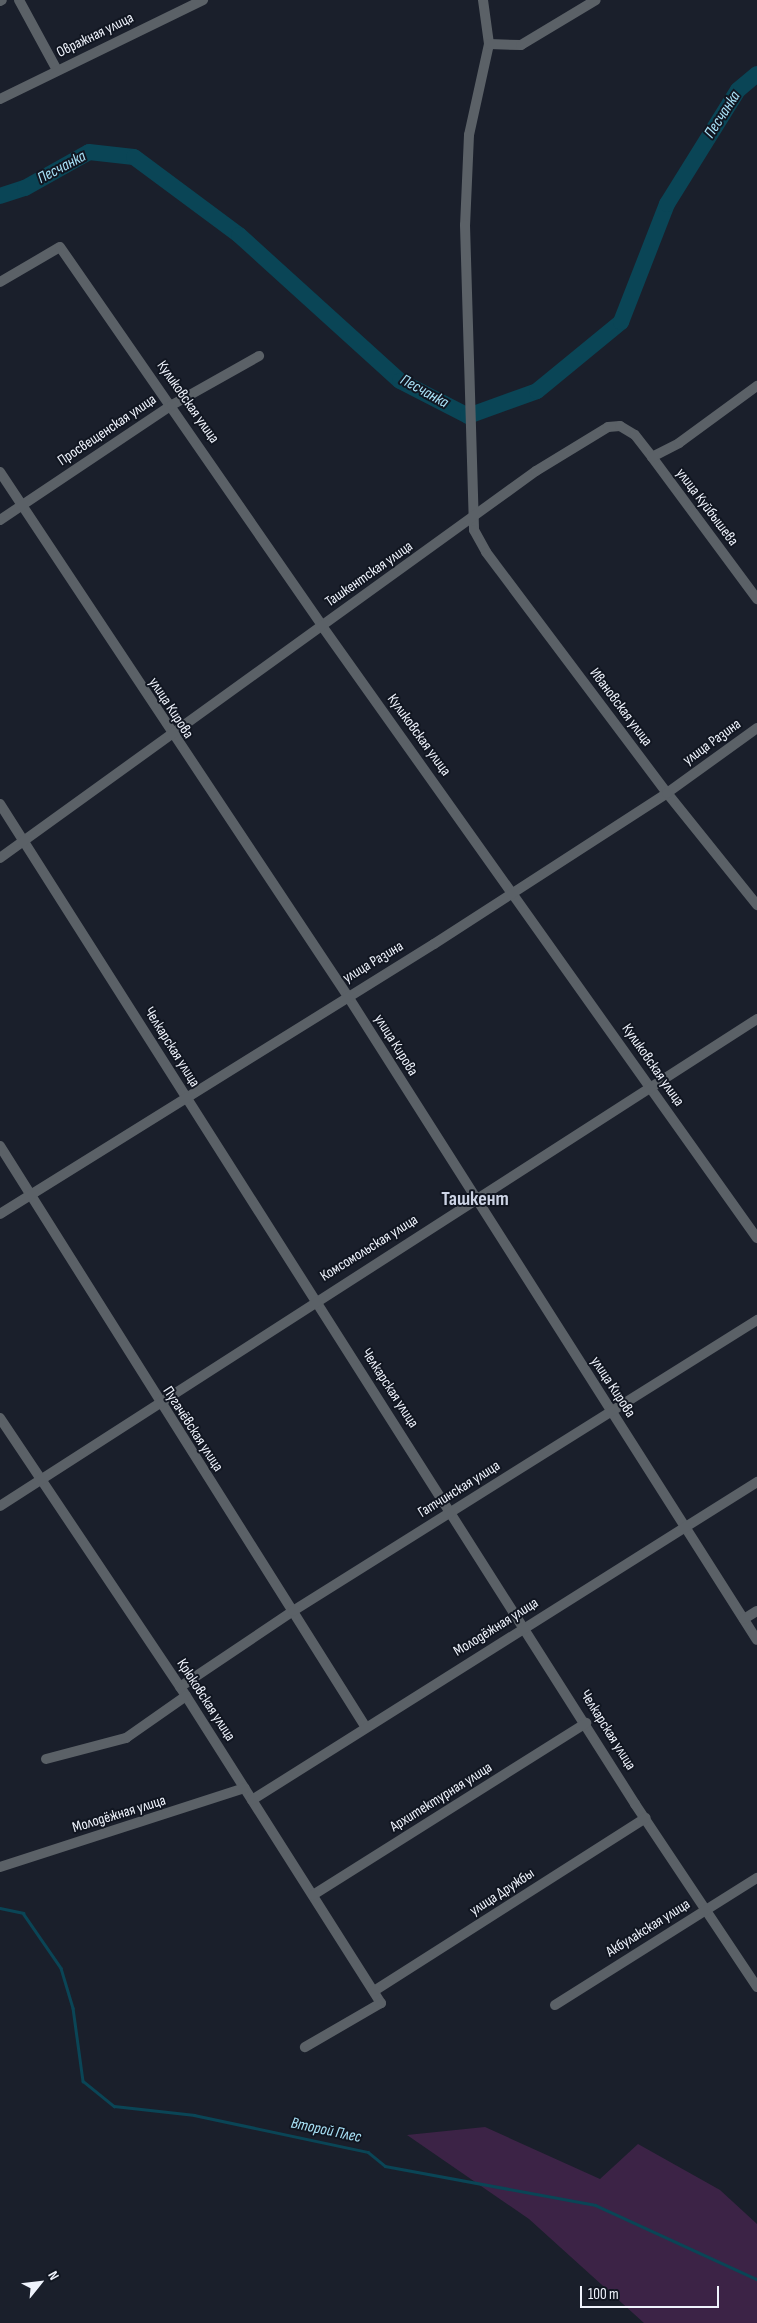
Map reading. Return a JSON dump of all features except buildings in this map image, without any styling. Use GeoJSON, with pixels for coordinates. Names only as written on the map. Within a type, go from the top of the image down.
{"type":"FeatureCollection","features":[{"type":"Feature","properties":{"kind":"street"},"geometry":{"type":"LineString","coordinates":[[19,0],[57,70]]}},
{"type":"Feature","properties":{"kind":"street"},"geometry":{"type":"LineString","coordinates":[[178,0],[183,10]]}},
{"type":"Feature","properties":{"kind":"street","name":"Овражная улица"},"geometry":{"type":"LineString","coordinates":[[0,99],[204,0]]}},
{"type":"Feature","properties":{"kind":"street"},"geometry":{"type":"LineString","coordinates":[[489,44],[521,45],[596,0]]}},
{"type":"Feature","properties":{"kind":"street"},"geometry":{"type":"LineString","coordinates":[[472,520],[466,175],[469,135],[489,44],[484,2]]}},
{"type":"Feature","properties":{"kind":"street","name":"Куликовская улица"},"geometry":{"type":"LineString","coordinates":[[0,282],[60,247],[172,405],[322,626],[757,1238]]}},
{"type":"Feature","properties":{"kind":"street","name":"Просвещенская улица"},"geometry":{"type":"LineString","coordinates":[[0,520],[172,405],[259,356]]}},
{"type":"Feature","properties":{"kind":"street"},"geometry":{"type":"LineString","coordinates":[[652,457],[679,444],[757,386]]}},
{"type":"Feature","properties":{"kind":"street","name":"Ташкентская улица"},"geometry":{"type":"LineString","coordinates":[[0,858],[472,520],[536,471],[608,427],[620,426],[635,435],[652,457]]}},
{"type":"Feature","properties":{"kind":"street","name":"улица Куйбышева"},"geometry":{"type":"LineString","coordinates":[[652,457],[757,599]]}},
{"type":"Feature","properties":{"kind":"street","name":"улица Кирова"},"geometry":{"type":"LineString","coordinates":[[0,472],[171,736],[347,995],[611,1412],[687,1525],[757,1640]]}},
{"type":"Feature","properties":{"kind":"street","name":"Ивановская улица"},"geometry":{"type":"LineString","coordinates":[[472,520],[486,552],[667,793],[757,906]]}},
{"type":"Feature","properties":{"kind":"street","name":"улица Разина"},"geometry":{"type":"LineString","coordinates":[[0,1214],[185,1096],[513,893],[667,793],[757,728]]}},
{"type":"Feature","properties":{"kind":"street","name":"Челкарская улица"},"geometry":{"type":"LineString","coordinates":[[0,804],[646,1818],[707,1908],[757,1987]]}},
{"type":"Feature","properties":{"kind":"street","name":"Комсомольская улица"},"geometry":{"type":"LineString","coordinates":[[0,1506],[157,1401],[757,1019]]}},
{"type":"Feature","properties":{"kind":"street","name":"Пугачёвская улица"},"geometry":{"type":"LineString","coordinates":[[0,1146],[31,1193],[157,1401],[365,1726]]}},
{"type":"Feature","properties":{"kind":"street","name":"Гатчинская улица"},"geometry":{"type":"LineString","coordinates":[[46,1759],[126,1738],[183,1692],[293,1611],[757,1320]]}},
{"type":"Feature","properties":{"kind":"street","name":"Крюковская улица"},"geometry":{"type":"LineString","coordinates":[[0,1418],[183,1692],[381,2003],[305,2047]]}},
{"type":"Feature","properties":{"kind":"street","name":"Молодёжная улица"},"geometry":{"type":"LineString","coordinates":[[252,1800],[365,1726],[757,1482]]}},
{"type":"Feature","properties":{"kind":"street"},"geometry":{"type":"LineString","coordinates":[[744,1619],[757,1611]]}},
{"type":"Feature","properties":{"kind":"street","name":"Архитектурная улица"},"geometry":{"type":"LineString","coordinates":[[313,1895],[586,1723]]}},
{"type":"Feature","properties":{"kind":"street","name":"Молодёжная улица"},"geometry":{"type":"LineString","coordinates":[[0,1867],[245,1788]]}},
{"type":"Feature","properties":{"kind":"street","name":"улица Дружбы"},"geometry":{"type":"LineString","coordinates":[[374,1991],[646,1818]]}},
{"type":"Feature","properties":{"kind":"street","name":"Акбулакская улица"},"geometry":{"type":"LineString","coordinates":[[555,2005],[757,1878]]}},
{"type":"Feature","properties":{"kind":"shaded area"},"geometry":{"type":"Polygon","coordinates":[[[485,2127],[600,2179],[638,2144],[720,2190],[757,2224],[757,2323],[644,2323],[529,2219],[407,2135],[485,2127]]]}},
{"type":"Feature","properties":{"kind":"waterway","name":"Песчанка"},"geometry":{"type":"LineString","coordinates":[[0,196],[25,188],[89,152],[134,157],[239,235],[400,381],[468,416],[537,391],[621,322],[667,204],[738,90],[757,74]]}},
{"type":"Feature","properties":{"kind":"waterway","name":"Второй Плес"},"geometry":{"type":"LineString","coordinates":[[0,1908],[23,1913],[61,1968],[73,2008],[83,2081],[114,2106],[194,2115],[368,2152],[385,2166],[595,2205],[757,2279]]}},
{"type":"Feature","properties":{"kind":"district","name":"Ташкент"},"geometry":{"type":"Point","coordinates":[475,1199]}}]}
